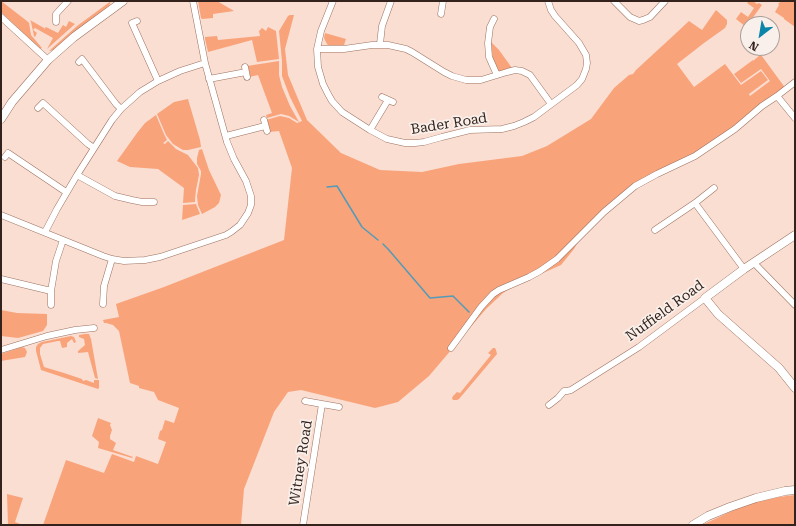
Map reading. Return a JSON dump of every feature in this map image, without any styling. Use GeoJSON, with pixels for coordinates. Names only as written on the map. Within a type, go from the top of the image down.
{"type":"FeatureCollection","features":[{"type":"Feature","properties":{"kind":"street"},"geometry":{"type":"LineString","coordinates":[[56,22],[56,14],[68,1]]}},
{"type":"Feature","properties":{"kind":"street"},"geometry":{"type":"LineString","coordinates":[[1,215],[112,259],[124,261],[135,261],[160,257],[226,234],[235,230],[240,225],[248,213],[251,196],[246,181],[232,155],[209,79],[193,1]]}},
{"type":"Feature","properties":{"kind":"street","name":"Bader Road"},"geometry":{"type":"LineString","coordinates":[[333,1],[321,31],[317,49],[318,67],[323,84],[328,94],[342,112],[370,130],[388,139],[405,143],[424,142],[470,130],[502,129],[514,126],[534,117],[577,85],[585,73],[587,63],[586,55],[583,49],[555,16],[548,1]]}},
{"type":"Feature","properties":{"kind":"street"},"geometry":{"type":"LineString","coordinates":[[380,44],[382,26],[391,1]]}},
{"type":"Feature","properties":{"kind":"street"},"geometry":{"type":"LineString","coordinates":[[441,14],[443,1]]}},
{"type":"Feature","properties":{"kind":"street"},"geometry":{"type":"LineString","coordinates":[[614,1],[630,18],[639,21],[650,17],[665,1]]}},
{"type":"Feature","properties":{"kind":"street"},"geometry":{"type":"LineString","coordinates":[[1,119],[12,102],[48,60],[118,2]]}},
{"type":"Feature","properties":{"kind":"street"},"geometry":{"type":"LineString","coordinates":[[1,17],[48,60]]}},
{"type":"Feature","properties":{"kind":"street"},"geometry":{"type":"LineString","coordinates":[[494,19],[490,27],[488,43],[490,57],[497,75]]}},
{"type":"Feature","properties":{"kind":"street"},"geometry":{"type":"LineString","coordinates":[[132,23],[158,81]]}},
{"type":"Feature","properties":{"kind":"street"},"geometry":{"type":"LineString","coordinates":[[317,49],[344,49],[380,44],[388,45],[406,49],[444,72],[459,79],[473,81],[482,80],[515,70],[522,71],[530,75],[551,104]]}},
{"type":"Feature","properties":{"kind":"street"},"geometry":{"type":"LineString","coordinates":[[83,59],[121,109]]}},
{"type":"Feature","properties":{"kind":"street"},"geometry":{"type":"LineString","coordinates":[[45,232],[66,192],[112,120],[121,109],[140,92],[158,81],[180,71],[205,63]]}},
{"type":"Feature","properties":{"kind":"street"},"geometry":{"type":"LineString","coordinates":[[209,79],[246,72]]}},
{"type":"Feature","properties":{"kind":"street"},"geometry":{"type":"LineString","coordinates":[[450,348],[481,306],[493,294],[540,271],[557,259],[604,212],[635,186],[695,156],[720,140],[795,82]]}},
{"type":"Feature","properties":{"kind":"street"},"geometry":{"type":"LineString","coordinates":[[777,96],[795,118]]}},
{"type":"Feature","properties":{"kind":"street"},"geometry":{"type":"LineString","coordinates":[[370,130],[388,100]]}},
{"type":"Feature","properties":{"kind":"street"},"geometry":{"type":"LineString","coordinates":[[43,103],[94,148]]}},
{"type":"Feature","properties":{"kind":"street"},"geometry":{"type":"LineString","coordinates":[[226,136],[265,126]]}},
{"type":"Feature","properties":{"kind":"street"},"geometry":{"type":"LineString","coordinates":[[8,152],[66,192]]}},
{"type":"Feature","properties":{"kind":"street"},"geometry":{"type":"LineString","coordinates":[[76,176],[115,196],[142,202],[154,202]]}},
{"type":"Feature","properties":{"kind":"street"},"geometry":{"type":"LineString","coordinates":[[656,230],[714,188]]}},
{"type":"Feature","properties":{"kind":"street"},"geometry":{"type":"LineString","coordinates":[[695,203],[744,269]]}},
{"type":"Feature","properties":{"kind":"street","name":"Nuffield Road"},"geometry":{"type":"LineString","coordinates":[[549,405],[564,391],[571,390],[639,347],[744,269],[795,234]]}},
{"type":"Feature","properties":{"kind":"street"},"geometry":{"type":"LineString","coordinates":[[51,304],[56,261],[63,240]]}},
{"type":"Feature","properties":{"kind":"street"},"geometry":{"type":"LineString","coordinates":[[103,304],[100,297],[112,259]]}},
{"type":"Feature","properties":{"kind":"street"},"geometry":{"type":"LineString","coordinates":[[754,263],[795,305]]}},
{"type":"Feature","properties":{"kind":"street"},"geometry":{"type":"LineString","coordinates":[[1,279],[52,291]]}},
{"type":"Feature","properties":{"kind":"street"},"geometry":{"type":"LineString","coordinates":[[705,298],[718,314],[779,368],[795,388]]}},
{"type":"Feature","properties":{"kind":"street"},"geometry":{"type":"LineString","coordinates":[[1,350],[47,336],[75,330],[94,328]]}},
{"type":"Feature","properties":{"kind":"street"},"geometry":{"type":"LineString","coordinates":[[305,401],[339,407]]}},
{"type":"Feature","properties":{"kind":"street","name":"Witney Road"},"geometry":{"type":"LineString","coordinates":[[304,525],[322,404]]}},
{"type":"Feature","properties":{"kind":"street"},"geometry":{"type":"LineString","coordinates":[[693,525],[708,516],[756,498],[795,490]]}},
{"type":"Feature","properties":{"kind":"shaded area"},"geometry":{"type":"Polygon","coordinates":[[[1,1],[29,23],[31,35],[42,48],[40,49],[1,12],[1,1]]]}},
{"type":"Feature","properties":{"kind":"shaded area"},"geometry":{"type":"Polygon","coordinates":[[[111,1],[109,6],[54,50],[49,51],[77,26],[111,1]]]}},
{"type":"Feature","properties":{"kind":"shaded area"},"geometry":{"type":"Polygon","coordinates":[[[198,1],[217,1],[234,11],[213,14],[213,18],[202,19],[198,1]]]}},
{"type":"Feature","properties":{"kind":"shaded area"},"geometry":{"type":"Polygon","coordinates":[[[749,1],[753,1],[762,5],[754,16],[749,16],[754,8],[747,3],[749,1]]]}},
{"type":"Feature","properties":{"kind":"shaded area"},"geometry":{"type":"Polygon","coordinates":[[[781,1],[795,1],[795,27],[775,12],[781,1]]]}},
{"type":"Feature","properties":{"kind":"shaded area"},"geometry":{"type":"Polygon","coordinates":[[[716,10],[727,20],[725,28],[677,64],[694,87],[725,64],[741,85],[761,71],[768,80],[749,94],[750,96],[770,81],[761,69],[741,83],[734,74],[759,56],[762,56],[786,89],[720,140],[645,181],[585,230],[574,249],[561,265],[516,285],[503,293],[486,309],[429,376],[398,402],[375,408],[301,390],[288,392],[274,412],[244,489],[241,525],[43,525],[66,460],[104,473],[112,454],[134,462],[136,456],[158,464],[166,442],[158,439],[160,431],[162,430],[165,420],[174,423],[179,408],[158,400],[154,392],[139,388],[139,386],[130,383],[119,331],[113,325],[104,323],[103,320],[119,317],[116,304],[164,287],[284,240],[292,168],[279,131],[269,132],[266,120],[280,116],[289,118],[297,123],[302,121],[290,97],[282,76],[279,31],[288,16],[294,15],[285,49],[288,75],[307,120],[341,153],[380,170],[422,172],[459,164],[522,156],[547,146],[591,119],[614,88],[629,75],[633,74],[689,21],[702,30],[716,10]]]}},
{"type":"Feature","properties":{"kind":"shaded area"},"geometry":{"type":"Polygon","coordinates":[[[741,12],[747,16],[740,16],[740,22],[736,19],[741,12]]]}},
{"type":"Feature","properties":{"kind":"shaded area"},"geometry":{"type":"Polygon","coordinates":[[[30,20],[44,29],[46,27],[58,33],[63,25],[66,27],[69,21],[75,24],[47,49],[53,38],[35,28],[33,30],[37,33],[35,37],[30,20]]]}},
{"type":"Feature","properties":{"kind":"shaded area"},"geometry":{"type":"Polygon","coordinates":[[[268,27],[276,31],[279,59],[257,62],[252,40],[208,52],[205,37],[217,36],[218,40],[260,36],[259,31],[262,28],[266,31],[268,27]]]}},
{"type":"Feature","properties":{"kind":"shaded area"},"geometry":{"type":"Polygon","coordinates":[[[325,33],[346,39],[344,45],[328,45],[324,38],[325,33]]]}},
{"type":"Feature","properties":{"kind":"shaded area"},"geometry":{"type":"Polygon","coordinates":[[[491,42],[512,68],[498,71],[493,59],[491,42]]]}},
{"type":"Feature","properties":{"kind":"shaded area"},"geometry":{"type":"Polygon","coordinates":[[[279,61],[279,75],[282,87],[299,122],[289,116],[281,114],[267,118],[266,115],[272,113],[258,75],[249,77],[247,66],[279,61]]]}},
{"type":"Feature","properties":{"kind":"shaded area"},"geometry":{"type":"Polygon","coordinates":[[[188,99],[201,147],[183,150],[173,144],[166,135],[157,114],[174,102],[188,99]]]}},
{"type":"Feature","properties":{"kind":"shaded area"},"geometry":{"type":"Polygon","coordinates":[[[156,115],[167,140],[163,143],[165,144],[168,141],[176,149],[188,155],[198,168],[199,175],[195,202],[183,203],[184,188],[158,169],[130,167],[117,161],[145,123],[156,115]]]}},
{"type":"Feature","properties":{"kind":"shaded area"},"geometry":{"type":"Polygon","coordinates":[[[202,149],[209,170],[221,195],[219,203],[215,207],[202,214],[198,205],[197,196],[201,171],[197,164],[197,158],[199,150],[202,149]]]}},
{"type":"Feature","properties":{"kind":"shaded area"},"geometry":{"type":"Polygon","coordinates":[[[196,204],[200,214],[182,220],[183,205],[196,204]]]}},
{"type":"Feature","properties":{"kind":"shaded area"},"geometry":{"type":"Polygon","coordinates":[[[1,310],[17,313],[47,314],[47,325],[43,331],[18,338],[1,336],[1,310]]]}},
{"type":"Feature","properties":{"kind":"shaded area"},"geometry":{"type":"Polygon","coordinates":[[[89,334],[91,339],[98,379],[95,378],[88,352],[78,353],[78,351],[85,345],[84,339],[79,337],[79,335],[89,334]]]}},
{"type":"Feature","properties":{"kind":"shaded area"},"geometry":{"type":"Polygon","coordinates":[[[71,336],[74,337],[76,342],[74,343],[72,339],[67,343],[67,347],[62,348],[60,341],[43,344],[40,348],[40,354],[44,367],[82,379],[83,381],[86,380],[94,383],[94,380],[99,380],[98,389],[41,370],[36,351],[38,344],[71,336]]]}},
{"type":"Feature","properties":{"kind":"shaded area"},"geometry":{"type":"Polygon","coordinates":[[[22,347],[25,348],[27,352],[25,357],[1,361],[1,354],[22,347]]]}},
{"type":"Feature","properties":{"kind":"shaded area"},"geometry":{"type":"Polygon","coordinates":[[[495,348],[497,354],[459,399],[453,400],[453,396],[457,392],[460,393],[491,355],[488,353],[495,348]]]}},
{"type":"Feature","properties":{"kind":"shaded area"},"geometry":{"type":"Polygon","coordinates":[[[98,418],[111,423],[110,425],[112,430],[110,439],[116,443],[113,450],[133,457],[132,458],[98,448],[99,442],[92,436],[98,418]]]}},
{"type":"Feature","properties":{"kind":"shaded area"},"geometry":{"type":"Polygon","coordinates":[[[7,494],[23,498],[15,522],[23,525],[8,525],[7,494]]]}},
{"type":"Feature","properties":{"kind":"shaded area"},"geometry":{"type":"Polygon","coordinates":[[[795,495],[795,525],[702,525],[745,505],[795,495]]]}},
{"type":"Feature","properties":{"kind":"waterway"},"geometry":{"type":"LineString","coordinates":[[327,187],[337,186],[362,227],[378,240]]}},
{"type":"Feature","properties":{"kind":"waterway"},"geometry":{"type":"LineString","coordinates":[[383,244],[430,298],[453,296],[469,312]]}}]}
